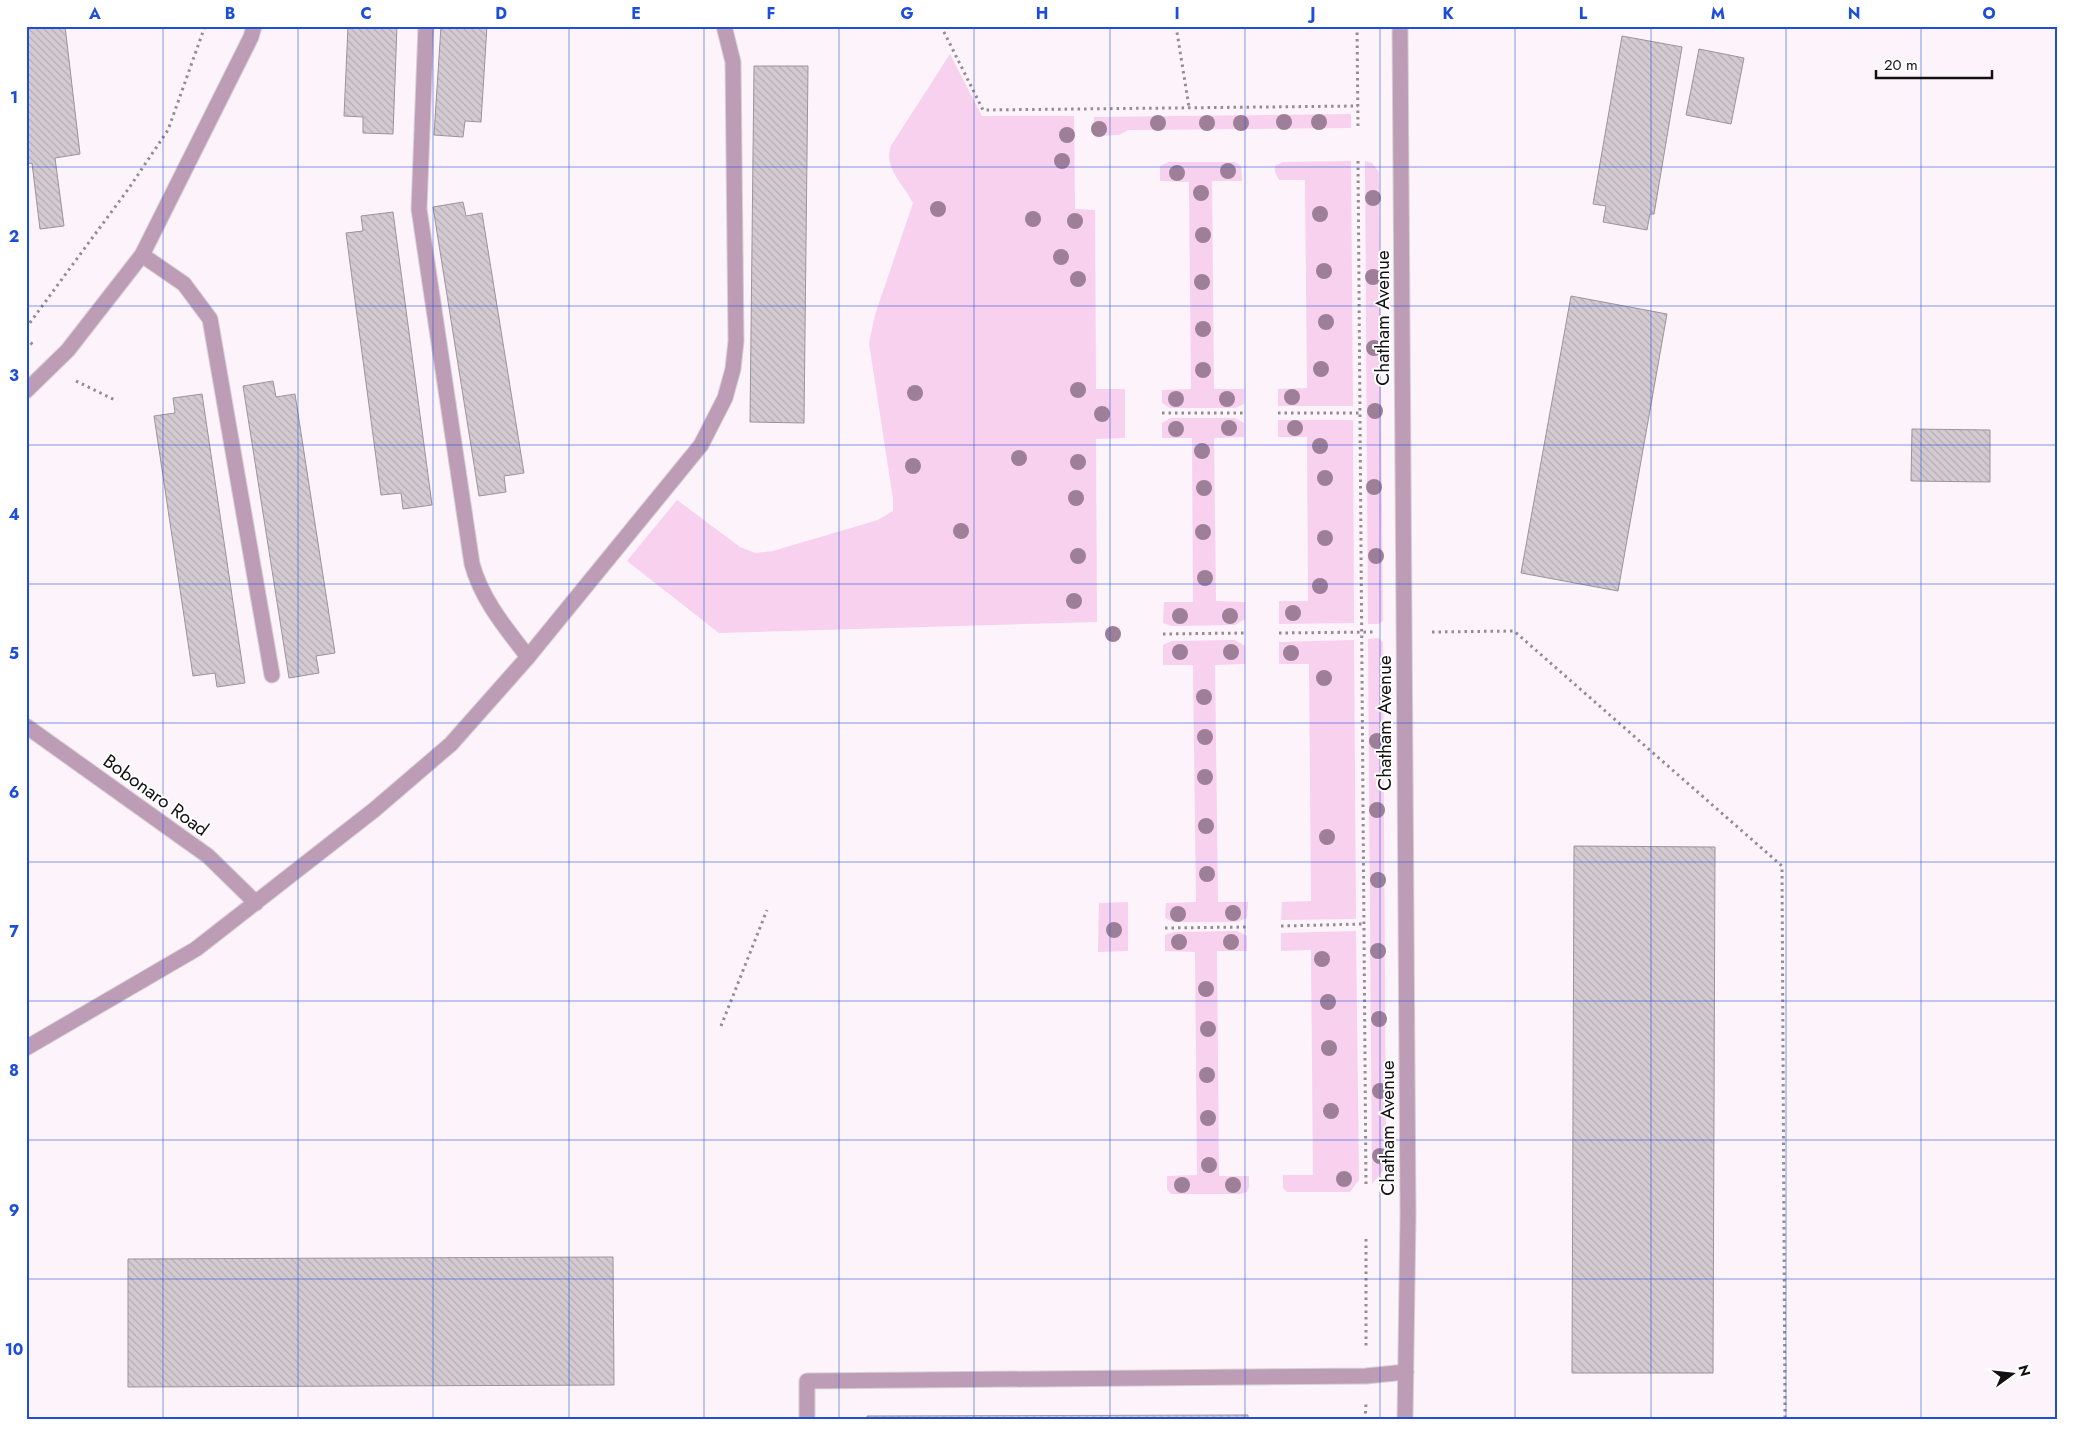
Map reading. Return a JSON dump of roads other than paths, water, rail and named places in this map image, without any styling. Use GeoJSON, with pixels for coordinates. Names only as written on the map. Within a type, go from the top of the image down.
{"type":"FeatureCollection","features":[{"type":"Feature","properties":{"kind":"lane"},"geometry":{"type":"LineString","coordinates":[[26,391],[68,350],[142,255],[251,37],[254,26]]}},
{"type":"Feature","properties":{"kind":"lane"},"geometry":{"type":"LineString","coordinates":[[426,26],[419,209],[472,564],[478,584],[495,615],[528,657]]}},
{"type":"Feature","properties":{"kind":"lane"},"geometry":{"type":"LineString","coordinates":[[26,1048],[196,949],[374,810],[451,744],[528,657],[701,445],[725,398],[734,369],[736,341],[733,62],[724,26]]}},
{"type":"Feature","properties":{"kind":"lane","name":"Chatham Avenue"},"geometry":{"type":"LineString","coordinates":[[1400,26],[1408,1214],[1405,1420]]}},
{"type":"Feature","properties":{"kind":"lane"},"geometry":{"type":"LineString","coordinates":[[142,255],[184,284],[210,319],[272,675]]}},
{"type":"Feature","properties":{"kind":"lane","name":"Bobonaro Road"},"geometry":{"type":"LineString","coordinates":[[26,726],[208,856],[256,903]]}},
{"type":"Feature","properties":{"kind":"lane"},"geometry":{"type":"LineString","coordinates":[[807,1420],[807,1381],[1366,1376],[1406,1372]]}}]}
